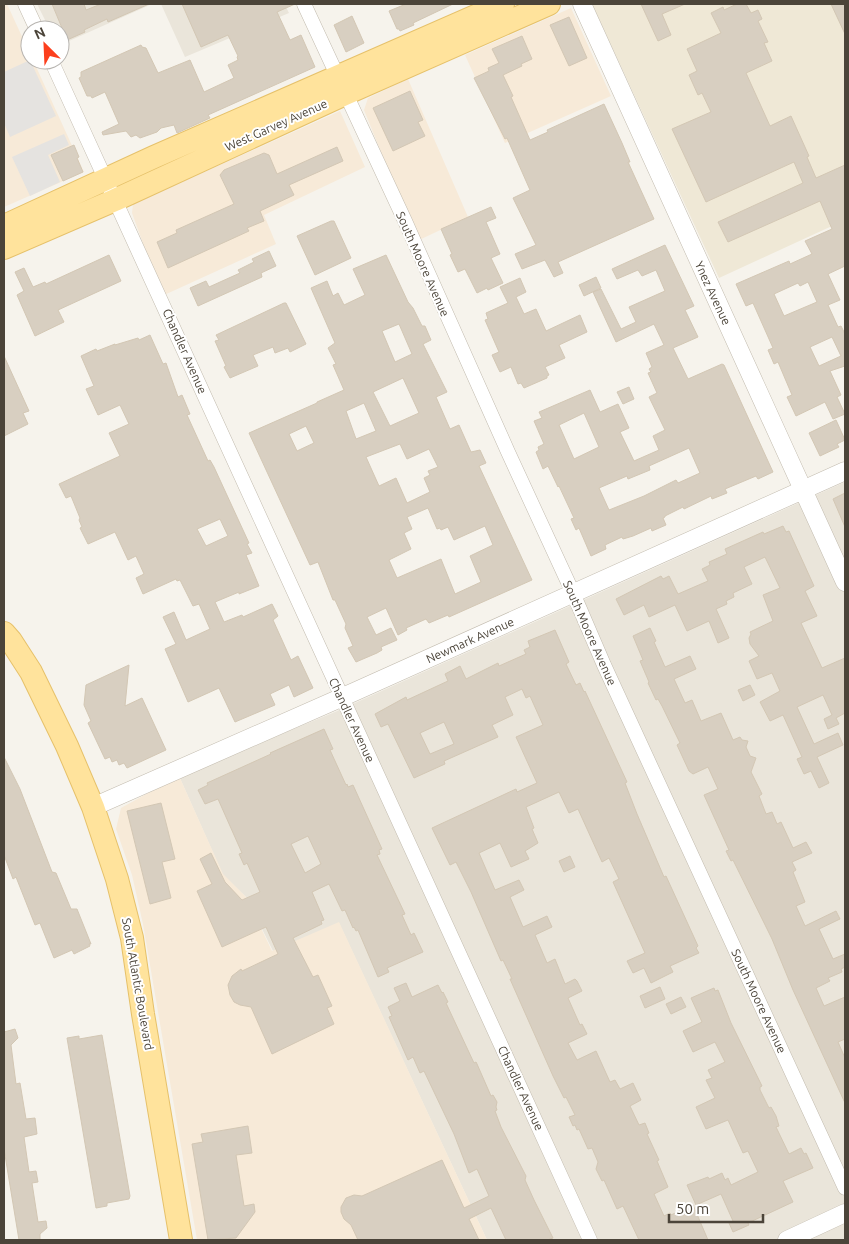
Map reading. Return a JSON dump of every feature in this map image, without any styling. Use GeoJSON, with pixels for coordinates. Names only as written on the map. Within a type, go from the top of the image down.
{"type":"FeatureCollection","features":[{"type":"Feature","properties":{"kind":"main road","name":"West Garvey Avenue"},"geometry":{"type":"LineString","coordinates":[[441,42],[503,4]]}},
{"type":"Feature","properties":{"kind":"main road","name":"West Garvey Avenue"},"geometry":{"type":"LineString","coordinates":[[4,248],[110,190],[341,85],[441,42],[549,4]]}},
{"type":"Feature","properties":{"kind":"main road","name":"West Garvey Avenue"},"geometry":{"type":"LineString","coordinates":[[4,226],[110,190]]}},
{"type":"Feature","properties":{"kind":"main road","name":"South Atlantic Boulevard"},"geometry":{"type":"LineString","coordinates":[[4,633],[31,672],[67,746],[93,807],[117,879],[132,938],[181,1240]]}},
{"type":"Feature","properties":{"kind":"street"},"geometry":{"type":"LineString","coordinates":[[26,4],[33,20]]}},
{"type":"Feature","properties":{"kind":"street","name":"South Moore Avenue"},"geometry":{"type":"LineString","coordinates":[[304,4],[573,593],[604,665],[845,1188]]}},
{"type":"Feature","properties":{"kind":"street","name":"Ynez Avenue"},"geometry":{"type":"LineString","coordinates":[[582,4],[845,582]]}},
{"type":"Feature","properties":{"kind":"street","name":"Chandler Avenue"},"geometry":{"type":"LineString","coordinates":[[56,70],[590,1240]]}},
{"type":"Feature","properties":{"kind":"street","name":"Newmark Avenue"},"geometry":{"type":"LineString","coordinates":[[93,807],[342,698],[845,470]]}},
{"type":"Feature","properties":{"kind":"street"},"geometry":{"type":"LineString","coordinates":[[787,1240],[845,1213]]}},
{"type":"Feature","properties":{"kind":"shaded area"},"geometry":{"type":"Polygon","coordinates":[[[4,4],[7,4],[20,32],[20,70],[38,70],[84,172],[4,207],[4,4]]]}},
{"type":"Feature","properties":{"kind":"shaded area"},"geometry":{"type":"Polygon","coordinates":[[[37,4],[152,4],[70,41],[70,20],[45,20],[37,4]]]}},
{"type":"Feature","properties":{"kind":"shaded area"},"geometry":{"type":"Polygon","coordinates":[[[161,4],[293,4],[286,7],[289,13],[185,57],[161,4]]]}},
{"type":"Feature","properties":{"kind":"shaded area"},"geometry":{"type":"Polygon","coordinates":[[[592,4],[845,4],[845,220],[719,278],[592,4]]]}},
{"type":"Feature","properties":{"kind":"shaded area"},"geometry":{"type":"Polygon","coordinates":[[[571,8],[611,96],[505,143],[465,55],[571,8]]]}},
{"type":"Feature","properties":{"kind":"shaded area"},"geometry":{"type":"Polygon","coordinates":[[[20,65],[20,70],[35,70],[56,116],[10,137],[4,123],[4,72],[20,65]]]}},
{"type":"Feature","properties":{"kind":"shaded area"},"geometry":{"type":"Polygon","coordinates":[[[408,79],[468,217],[417,241],[364,110],[368,98],[408,79]]]}},
{"type":"Feature","properties":{"kind":"shaded area"},"geometry":{"type":"Polygon","coordinates":[[[340,111],[365,167],[264,215],[276,244],[162,296],[132,213],[133,204],[340,111]]]}},
{"type":"Feature","properties":{"kind":"shaded area"},"geometry":{"type":"Polygon","coordinates":[[[64,134],[69,145],[48,155],[60,182],[30,196],[12,157],[64,134]]]}},
{"type":"Feature","properties":{"kind":"shaded area"},"geometry":{"type":"Polygon","coordinates":[[[845,482],[845,1240],[487,1240],[339,923],[273,951],[246,897],[223,875],[179,776],[335,712],[845,482]]]}},
{"type":"Feature","properties":{"kind":"shaded area"},"geometry":{"type":"Polygon","coordinates":[[[179,776],[223,874],[246,897],[272,951],[339,922],[487,1240],[197,1240],[143,924],[132,875],[116,829],[121,808],[179,776]]]}},
{"type":"Feature","properties":{"kind":"building"},"geometry":{"type":"Polygon","coordinates":[[[52,4],[84,4],[86,10],[101,4],[149,4],[108,22],[107,19],[70,39],[70,20],[59,20],[52,4]]]}},
{"type":"Feature","properties":{"kind":"building"},"geometry":{"type":"Polygon","coordinates":[[[182,4],[295,4],[277,12],[290,40],[301,35],[315,67],[208,115],[210,118],[177,133],[174,125],[161,128],[157,132],[140,138],[136,135],[131,137],[126,131],[103,135],[102,132],[119,124],[105,92],[92,98],[87,96],[79,78],[81,77],[81,72],[141,45],[146,48],[158,73],[190,60],[204,92],[234,78],[228,65],[238,60],[238,56],[228,35],[201,47],[182,4]]]}},
{"type":"Feature","properties":{"kind":"building"},"geometry":{"type":"Polygon","coordinates":[[[406,4],[453,4],[400,31],[397,29],[389,11],[406,4]]]}},
{"type":"Feature","properties":{"kind":"building"},"geometry":{"type":"Polygon","coordinates":[[[641,4],[685,4],[662,14],[671,35],[658,41],[641,4]]]}},
{"type":"Feature","properties":{"kind":"building"},"geometry":{"type":"Polygon","coordinates":[[[737,4],[746,4],[751,13],[758,10],[762,19],[758,21],[768,42],[764,43],[772,61],[746,73],[770,126],[791,116],[809,156],[807,157],[816,178],[845,165],[845,266],[828,274],[840,300],[828,305],[838,327],[841,326],[845,334],[845,366],[830,371],[841,395],[837,397],[845,414],[833,419],[825,402],[796,416],[787,397],[792,395],[778,362],[774,364],[768,350],[773,348],[753,303],[746,306],[736,284],[789,261],[790,264],[812,254],[805,241],[832,229],[820,201],[728,242],[718,222],[803,183],[794,162],[706,202],[672,129],[711,112],[702,93],[698,95],[689,75],[697,71],[687,49],[721,33],[711,13],[723,7],[724,10],[737,4]],[[808,282],[800,286],[798,283],[774,294],[784,316],[817,302],[808,282]],[[832,337],[810,347],[819,366],[841,356],[832,337]]]}},
{"type":"Feature","properties":{"kind":"building"},"geometry":{"type":"Polygon","coordinates":[[[831,4],[845,4],[845,34],[831,4]]]}},
{"type":"Feature","properties":{"kind":"building"},"geometry":{"type":"Polygon","coordinates":[[[352,16],[364,43],[346,52],[334,25],[352,16]]]}},
{"type":"Feature","properties":{"kind":"building"},"geometry":{"type":"Polygon","coordinates":[[[569,17],[587,58],[569,66],[550,25],[569,17]]]}},
{"type":"Feature","properties":{"kind":"building"},"geometry":{"type":"Polygon","coordinates":[[[522,36],[532,59],[503,75],[530,140],[548,132],[547,130],[604,104],[654,219],[558,262],[563,273],[554,277],[545,260],[522,269],[515,254],[536,245],[513,198],[530,190],[507,138],[505,139],[474,78],[489,71],[488,68],[499,63],[492,49],[522,36]]]}},
{"type":"Feature","properties":{"kind":"building"},"geometry":{"type":"Polygon","coordinates":[[[410,91],[423,120],[418,122],[425,136],[393,151],[373,108],[410,91]]]}},
{"type":"Feature","properties":{"kind":"building"},"geometry":{"type":"Polygon","coordinates":[[[74,145],[83,172],[63,181],[51,155],[74,145]]]}},
{"type":"Feature","properties":{"kind":"building"},"geometry":{"type":"Polygon","coordinates":[[[337,147],[343,161],[289,185],[294,195],[260,211],[264,221],[247,228],[249,231],[168,268],[157,242],[177,233],[176,230],[234,204],[220,175],[224,170],[264,153],[269,155],[277,174],[337,147]]]}},
{"type":"Feature","properties":{"kind":"building"},"geometry":{"type":"Polygon","coordinates":[[[491,207],[496,218],[486,222],[500,254],[491,258],[503,283],[477,293],[465,269],[458,272],[441,229],[491,207]]]}},
{"type":"Feature","properties":{"kind":"building"},"geometry":{"type":"Polygon","coordinates":[[[334,221],[351,258],[315,275],[297,236],[334,221]]]}},
{"type":"Feature","properties":{"kind":"building"},"geometry":{"type":"Polygon","coordinates":[[[665,245],[694,306],[685,310],[698,337],[673,348],[688,379],[722,364],[724,365],[773,472],[758,479],[756,476],[725,489],[727,493],[712,499],[711,496],[684,509],[683,507],[663,518],[666,525],[652,531],[651,528],[623,539],[622,537],[605,545],[606,549],[591,556],[579,528],[576,530],[571,519],[574,518],[548,466],[543,469],[536,452],[539,450],[538,447],[544,444],[534,421],[542,418],[539,412],[590,390],[600,412],[618,404],[629,428],[620,432],[634,461],[659,450],[653,436],[665,430],[649,397],[657,393],[648,373],[651,372],[649,369],[652,367],[646,353],[664,345],[654,324],[616,342],[593,292],[601,289],[621,329],[636,322],[629,307],[665,291],[656,270],[642,276],[638,270],[617,279],[612,269],[665,245]],[[584,413],[559,425],[574,459],[599,447],[584,413]],[[689,448],[649,466],[650,470],[628,479],[627,476],[599,488],[609,510],[644,496],[676,480],[678,483],[700,473],[689,448]]]}},
{"type":"Feature","properties":{"kind":"building"},"geometry":{"type":"Polygon","coordinates":[[[269,251],[276,266],[261,273],[262,277],[198,306],[190,288],[206,281],[209,287],[240,273],[238,270],[254,262],[252,259],[269,251]]]}},
{"type":"Feature","properties":{"kind":"building"},"geometry":{"type":"Polygon","coordinates":[[[109,255],[121,281],[58,310],[64,322],[35,336],[17,295],[24,291],[15,272],[24,268],[33,287],[45,282],[46,284],[109,255]]]}},
{"type":"Feature","properties":{"kind":"building"},"geometry":{"type":"Polygon","coordinates":[[[386,255],[408,302],[422,326],[425,326],[431,340],[423,344],[447,392],[436,397],[450,429],[459,425],[471,452],[480,450],[486,463],[479,466],[532,580],[449,617],[448,615],[429,623],[426,619],[406,628],[407,630],[398,635],[386,608],[367,617],[376,635],[391,628],[397,640],[381,647],[382,650],[377,653],[356,662],[348,648],[353,646],[345,628],[346,624],[335,600],[333,600],[318,562],[310,565],[249,433],[344,390],[333,365],[336,364],[328,348],[335,343],[311,288],[327,281],[333,296],[338,293],[344,305],[365,295],[353,269],[386,255]],[[399,324],[382,331],[395,362],[412,354],[399,324]],[[403,378],[373,392],[390,426],[419,413],[403,378]],[[364,403],[346,411],[356,439],[376,431],[364,403]],[[306,426],[289,434],[297,451],[314,443],[306,426]],[[400,444],[366,457],[379,486],[396,478],[407,503],[430,492],[424,478],[430,475],[428,471],[438,467],[429,449],[407,459],[400,444]],[[428,508],[407,517],[412,529],[404,533],[411,549],[389,560],[397,578],[441,559],[455,594],[481,582],[470,556],[493,545],[485,526],[454,540],[448,527],[441,530],[440,528],[437,529],[428,508]]]}},
{"type":"Feature","properties":{"kind":"building"},"geometry":{"type":"Polygon","coordinates":[[[596,277],[601,288],[584,296],[579,285],[596,277]]]}},
{"type":"Feature","properties":{"kind":"building"},"geometry":{"type":"Polygon","coordinates":[[[520,278],[526,292],[516,297],[524,314],[536,309],[546,331],[580,315],[587,332],[559,345],[565,358],[545,367],[549,375],[547,378],[524,388],[521,383],[518,384],[511,367],[500,372],[492,355],[499,352],[485,320],[488,319],[486,313],[508,303],[500,287],[520,278]]]}},
{"type":"Feature","properties":{"kind":"building"},"geometry":{"type":"Polygon","coordinates":[[[286,303],[306,344],[290,352],[288,348],[275,353],[273,347],[253,355],[258,366],[230,378],[215,341],[219,340],[216,335],[286,303]]]}},
{"type":"Feature","properties":{"kind":"building"},"geometry":{"type":"Polygon","coordinates":[[[150,335],[163,364],[166,363],[178,397],[182,395],[190,414],[187,415],[208,461],[210,460],[214,467],[249,543],[247,544],[252,553],[246,555],[259,586],[215,602],[224,622],[242,615],[243,617],[272,604],[278,616],[273,620],[291,660],[298,656],[313,688],[294,697],[289,685],[270,694],[275,705],[235,722],[219,688],[188,702],[165,649],[176,644],[163,617],[174,612],[186,640],[210,629],[199,604],[193,606],[180,580],[177,581],[176,579],[143,594],[136,578],[144,574],[136,556],[128,560],[115,532],[88,544],[80,528],[82,527],[80,518],[71,496],[66,498],[59,484],[120,456],[109,433],[129,424],[120,405],[98,415],[86,389],[94,386],[81,356],[96,349],[97,351],[138,338],[139,340],[150,335]],[[220,519],[197,529],[206,546],[228,536],[220,519]]]}},
{"type":"Feature","properties":{"kind":"building"},"geometry":{"type":"Polygon","coordinates":[[[4,356],[29,411],[23,413],[28,424],[4,436],[4,356]]]}},
{"type":"Feature","properties":{"kind":"building"},"geometry":{"type":"Polygon","coordinates":[[[629,387],[634,399],[623,404],[617,392],[629,387]]]}},
{"type":"Feature","properties":{"kind":"building"},"geometry":{"type":"Polygon","coordinates":[[[836,420],[845,440],[837,444],[839,447],[820,456],[809,433],[836,420]]]}},
{"type":"Feature","properties":{"kind":"building"},"geometry":{"type":"Polygon","coordinates":[[[845,493],[845,527],[833,499],[845,493]]]}},
{"type":"Feature","properties":{"kind":"building"},"geometry":{"type":"Polygon","coordinates":[[[783,526],[786,532],[789,531],[814,586],[805,591],[817,616],[801,623],[822,668],[845,658],[845,713],[836,718],[839,724],[828,729],[824,719],[832,715],[823,695],[797,707],[814,744],[838,733],[843,745],[817,757],[829,783],[819,788],[811,771],[804,774],[797,759],[802,757],[783,715],[770,721],[760,702],[780,691],[772,673],[757,679],[749,661],[759,656],[750,644],[750,632],[773,621],[763,595],[780,588],[765,557],[744,567],[752,584],[733,593],[734,597],[726,601],[727,604],[716,609],[729,638],[718,643],[709,621],[687,631],[675,605],[649,617],[644,605],[624,615],[616,599],[661,576],[663,579],[669,576],[678,594],[708,581],[702,569],[710,565],[709,562],[727,554],[725,549],[763,532],[764,534],[783,526]]]}},
{"type":"Feature","properties":{"kind":"building"},"geometry":{"type":"Polygon","coordinates":[[[650,628],[665,667],[690,656],[696,669],[674,679],[685,703],[692,700],[701,721],[721,713],[733,740],[740,737],[742,740],[748,741],[746,747],[750,756],[756,758],[751,772],[762,794],[759,796],[766,814],[772,812],[777,824],[781,822],[793,848],[806,842],[812,853],[792,862],[796,870],[793,872],[805,902],[796,906],[805,926],[836,911],[840,919],[819,929],[833,959],[845,954],[845,967],[841,969],[842,972],[828,978],[830,981],[816,988],[824,1006],[845,997],[845,1039],[838,1042],[845,1058],[845,1103],[793,990],[772,939],[733,860],[731,861],[726,851],[729,850],[704,795],[718,789],[708,767],[693,774],[689,771],[677,745],[680,743],[662,706],[658,699],[656,700],[648,683],[640,661],[643,660],[633,636],[650,628]]]}},
{"type":"Feature","properties":{"kind":"building"},"geometry":{"type":"Polygon","coordinates":[[[555,630],[569,662],[566,664],[576,685],[580,683],[585,691],[627,782],[625,783],[637,814],[664,877],[666,876],[698,946],[696,948],[699,953],[670,966],[673,972],[651,983],[644,968],[633,973],[627,961],[645,953],[613,882],[619,879],[609,858],[602,862],[578,809],[569,813],[559,792],[526,807],[538,843],[525,851],[529,859],[511,867],[500,843],[479,853],[495,890],[519,880],[524,890],[510,897],[523,927],[547,916],[552,927],[535,935],[547,963],[555,959],[565,984],[575,979],[582,991],[568,998],[580,1025],[582,1024],[587,1034],[568,1043],[577,1060],[596,1051],[610,1082],[615,1080],[620,1089],[633,1083],[641,1100],[630,1106],[639,1125],[645,1123],[649,1133],[647,1134],[659,1160],[657,1161],[668,1187],[654,1194],[664,1216],[670,1213],[671,1215],[693,1205],[708,1240],[639,1240],[623,1206],[617,1209],[604,1180],[602,1181],[596,1169],[598,1162],[592,1148],[588,1149],[579,1129],[577,1130],[575,1125],[573,1126],[569,1117],[575,1115],[553,1076],[510,979],[512,979],[503,960],[501,961],[471,892],[456,862],[450,865],[432,828],[516,789],[517,792],[537,783],[516,737],[543,725],[530,696],[526,698],[522,689],[505,697],[513,715],[492,725],[498,737],[444,761],[445,764],[414,778],[388,724],[381,727],[375,714],[406,697],[407,700],[448,681],[445,674],[460,666],[466,679],[498,663],[499,666],[526,654],[524,650],[530,647],[528,641],[555,630]],[[444,722],[420,733],[430,754],[454,744],[444,722]]]}},
{"type":"Feature","properties":{"kind":"building"},"geometry":{"type":"Polygon","coordinates":[[[129,665],[125,706],[142,698],[166,750],[127,768],[124,763],[119,765],[117,760],[112,762],[110,757],[105,759],[88,723],[91,721],[84,705],[86,685],[129,665]]]}},
{"type":"Feature","properties":{"kind":"building"},"geometry":{"type":"Polygon","coordinates":[[[750,685],[755,695],[743,701],[738,690],[750,685]]]}},
{"type":"Feature","properties":{"kind":"building"},"geometry":{"type":"Polygon","coordinates":[[[324,729],[333,749],[330,750],[346,785],[348,787],[353,785],[382,849],[379,850],[380,854],[377,855],[405,914],[402,915],[411,935],[414,933],[423,952],[387,968],[389,972],[378,977],[358,930],[356,931],[353,928],[345,910],[342,911],[329,884],[312,892],[324,920],[321,921],[322,924],[293,938],[313,977],[318,975],[332,1006],[327,1008],[334,1024],[272,1054],[251,1007],[234,1002],[228,985],[232,976],[241,969],[242,971],[278,954],[266,927],[222,947],[197,891],[212,884],[200,859],[211,853],[225,882],[242,900],[260,892],[247,863],[244,865],[239,854],[242,853],[218,799],[205,804],[198,790],[208,785],[207,783],[324,729]],[[308,836],[291,844],[305,873],[321,864],[308,836]]]}},
{"type":"Feature","properties":{"kind":"building"},"geometry":{"type":"Polygon","coordinates":[[[4,757],[20,789],[52,872],[56,873],[71,909],[77,909],[91,944],[74,954],[72,950],[54,958],[40,923],[35,925],[16,877],[13,879],[4,855],[4,757]]]}},
{"type":"Feature","properties":{"kind":"building"},"geometry":{"type":"Polygon","coordinates":[[[161,803],[175,859],[162,862],[171,898],[150,904],[127,811],[161,803]]]}},
{"type":"Feature","properties":{"kind":"building"},"geometry":{"type":"Polygon","coordinates":[[[570,856],[575,867],[564,872],[559,861],[570,856]]]}},
{"type":"Feature","properties":{"kind":"building"},"geometry":{"type":"Polygon","coordinates":[[[406,983],[412,997],[438,985],[443,992],[448,1002],[446,1003],[474,1063],[476,1062],[491,1096],[493,1095],[497,1102],[497,1110],[495,1111],[501,1127],[526,1176],[525,1180],[553,1238],[547,1240],[506,1240],[491,1208],[469,1219],[479,1240],[358,1240],[351,1225],[344,1219],[341,1207],[346,1198],[354,1195],[362,1196],[442,1160],[464,1208],[489,1196],[477,1169],[469,1173],[454,1134],[424,1071],[420,1073],[413,1057],[408,1060],[389,1017],[392,1016],[388,1007],[400,1001],[394,988],[406,983]]]}},
{"type":"Feature","properties":{"kind":"building"},"geometry":{"type":"Polygon","coordinates":[[[660,987],[665,999],[645,1008],[640,996],[660,987]]]}},
{"type":"Feature","properties":{"kind":"building"},"geometry":{"type":"Polygon","coordinates":[[[714,988],[715,991],[718,990],[731,1023],[762,1086],[760,1090],[769,1108],[771,1107],[776,1116],[779,1126],[776,1127],[789,1154],[801,1148],[804,1154],[806,1153],[813,1168],[783,1181],[793,1202],[733,1232],[729,1223],[733,1221],[721,1194],[696,1205],[687,1185],[722,1173],[725,1180],[728,1178],[731,1185],[758,1172],[748,1151],[743,1153],[728,1120],[706,1129],[696,1107],[715,1098],[706,1080],[712,1078],[708,1070],[725,1062],[715,1042],[693,1052],[683,1031],[702,1022],[691,998],[714,988]]]}},
{"type":"Feature","properties":{"kind":"building"},"geometry":{"type":"Polygon","coordinates":[[[681,997],[686,1007],[671,1014],[666,1004],[681,997]]]}},
{"type":"Feature","properties":{"kind":"building"},"geometry":{"type":"Polygon","coordinates":[[[15,1029],[18,1038],[11,1045],[16,1084],[20,1083],[26,1119],[35,1118],[37,1134],[24,1137],[29,1172],[36,1171],[38,1182],[32,1183],[38,1222],[46,1221],[47,1228],[40,1234],[40,1240],[19,1240],[4,1149],[4,1032],[15,1029]]]}},
{"type":"Feature","properties":{"kind":"building"},"geometry":{"type":"Polygon","coordinates":[[[102,1035],[130,1196],[129,1199],[107,1203],[107,1206],[96,1208],[67,1038],[79,1036],[79,1039],[102,1035]]]}},
{"type":"Feature","properties":{"kind":"building"},"geometry":{"type":"Polygon","coordinates":[[[248,1126],[252,1153],[236,1155],[244,1206],[254,1204],[255,1212],[236,1238],[208,1240],[192,1144],[203,1142],[201,1134],[248,1126]]]}}]}
